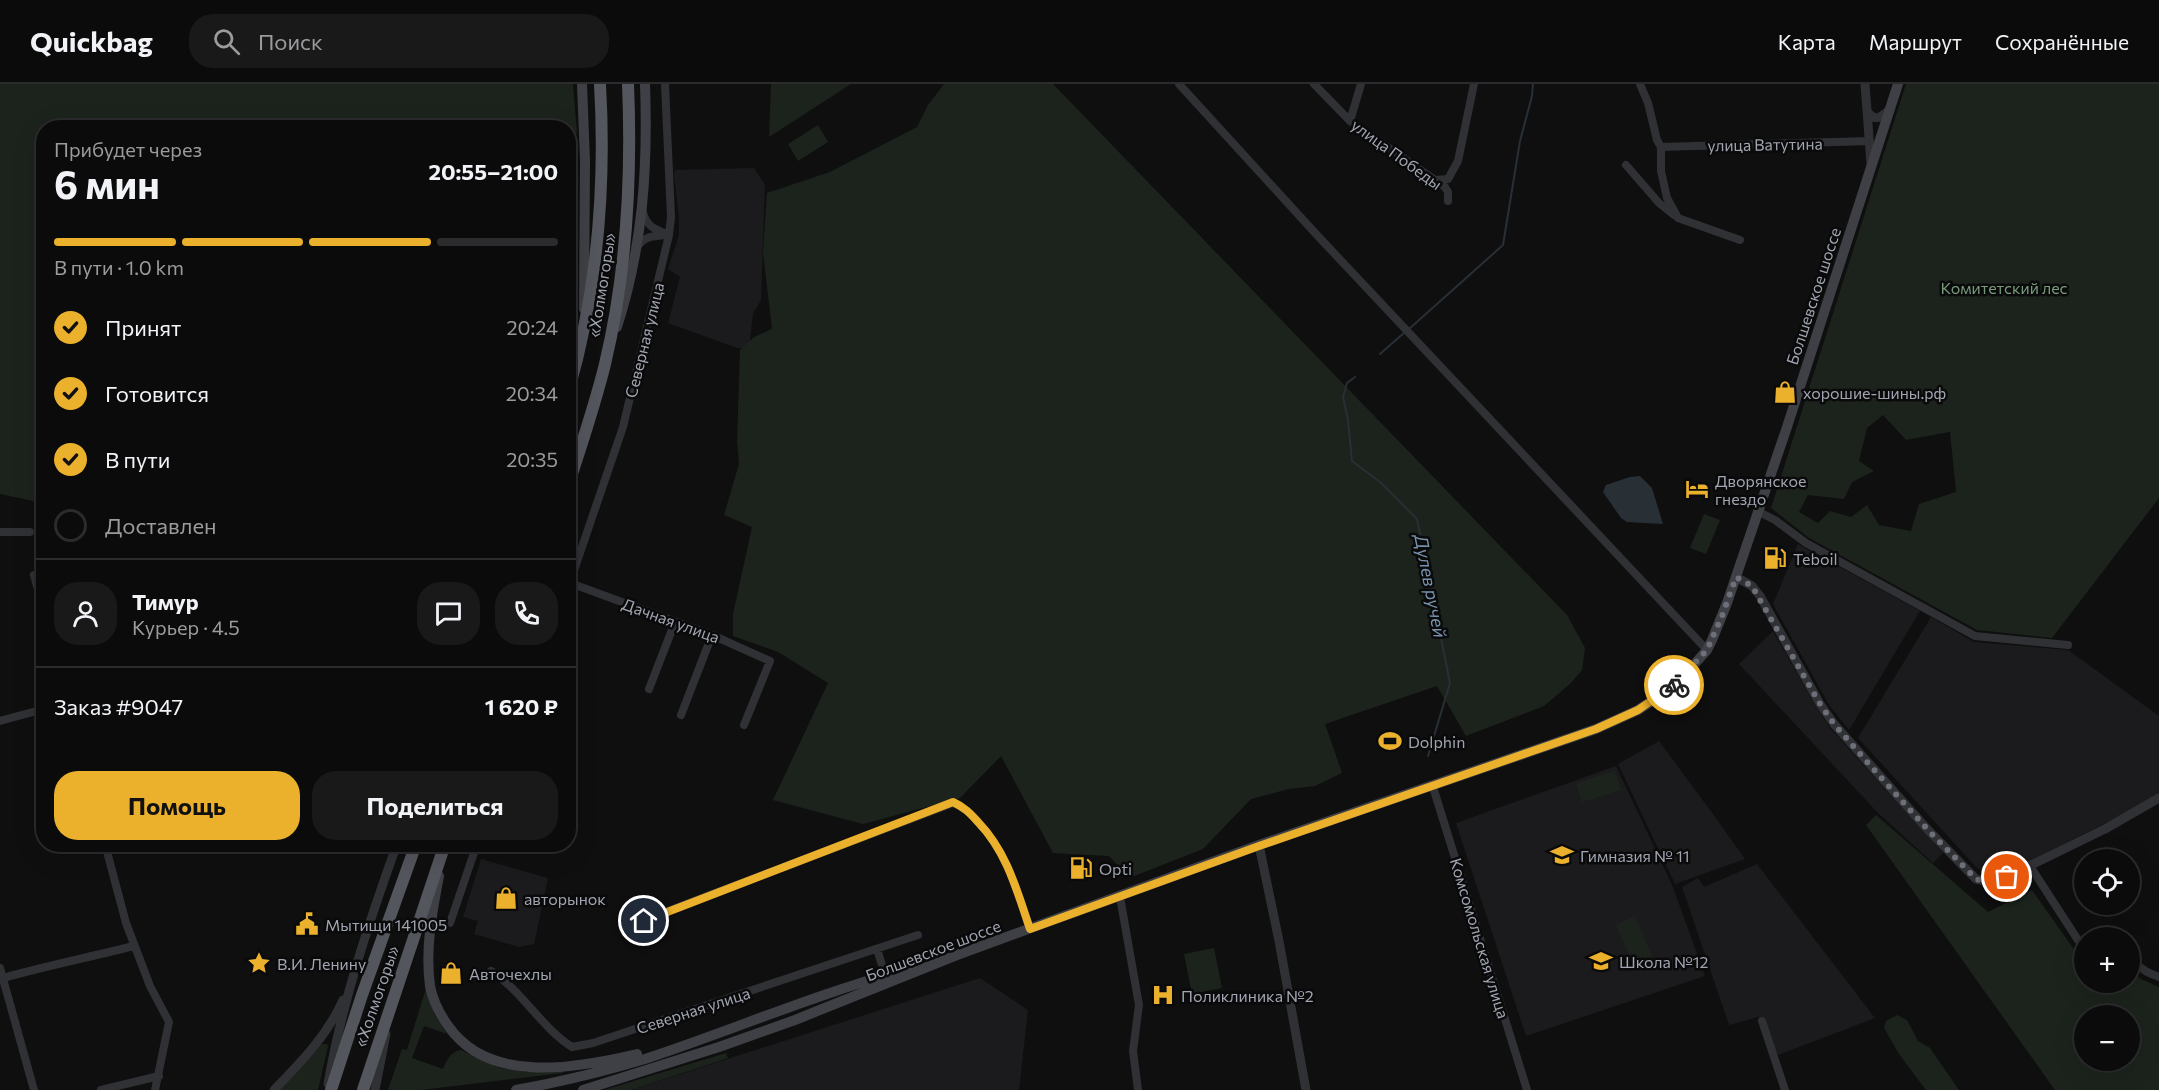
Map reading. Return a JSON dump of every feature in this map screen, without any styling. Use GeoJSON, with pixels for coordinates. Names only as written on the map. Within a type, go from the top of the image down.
{"type":"FeatureCollection","features":[{"type":"Feature","properties":{"kind":"highway","name":"«Холмогоры»"},"geometry":{"type":"LineString","coordinates":[[576,362],[584,330],[593,274],[600,201],[602,132],[600,84]]}},
{"type":"Feature","properties":{"kind":"highway","name":"«Холмогоры»"},"geometry":{"type":"LineString","coordinates":[[576,460],[606,362],[623,264],[630,164],[628,84]]}},
{"type":"Feature","properties":{"kind":"highway","name":"«Холмогоры»"},"geometry":{"type":"LineString","coordinates":[[329,1090],[413,852]]}},
{"type":"Feature","properties":{"kind":"highway","name":"«Холмогоры»"},"geometry":{"type":"LineString","coordinates":[[363,1090],[443,852]]}},
{"type":"Feature","properties":{"kind":"main road"},"geometry":{"type":"LineString","coordinates":[[582,84],[585,161],[584,330]]}},
{"type":"Feature","properties":{"kind":"main road"},"geometry":{"type":"LineString","coordinates":[[606,362],[623,309],[637,247],[646,176],[645,84]]}},
{"type":"Feature","properties":{"kind":"main road","name":"Болшевское шоссе"},"geometry":{"type":"LineString","coordinates":[[583,1090],[719,1047],[795,1020],[957,955],[1259,846],[1596,729],[1638,710],[1675,684],[1707,650],[1722,616],[1787,427],[1898,84]]}},
{"type":"Feature","properties":{"kind":"main road"},"geometry":{"type":"LineString","coordinates":[[443,852],[431,921],[430,985],[439,1012],[447,1025],[457,1038],[473,1050],[502,1064],[560,1067],[629,1056],[699,1039]]}},
{"type":"Feature","properties":{"kind":"main road"},"geometry":{"type":"LineString","coordinates":[[516,1090],[602,1071],[885,975],[957,955]]}},
{"type":"Feature","properties":{"kind":"street","name":"Северная улица"},"geometry":{"type":"LineString","coordinates":[[576,565],[623,427],[669,234],[671,217],[665,84]]}},
{"type":"Feature","properties":{"kind":"street"},"geometry":{"type":"LineString","coordinates":[[1179,84],[1707,650]]}},
{"type":"Feature","properties":{"kind":"street","name":"улица Победы"},"geometry":{"type":"LineString","coordinates":[[1314,84],[1350,121],[1445,187],[1448,192],[1448,201]]}},
{"type":"Feature","properties":{"kind":"street"},"geometry":{"type":"LineString","coordinates":[[1350,121],[1362,84]]}},
{"type":"Feature","properties":{"kind":"street"},"geometry":{"type":"LineString","coordinates":[[1435,180],[1448,179],[1458,161],[1474,84]]}},
{"type":"Feature","properties":{"kind":"street"},"geometry":{"type":"LineString","coordinates":[[1640,84],[1661,147],[1661,171],[1667,198],[1677,218]]}},
{"type":"Feature","properties":{"kind":"street"},"geometry":{"type":"LineString","coordinates":[[1866,84],[1871,164]]}},
{"type":"Feature","properties":{"kind":"street"},"geometry":{"type":"LineString","coordinates":[[1867,111],[1878,119],[1890,109]]}},
{"type":"Feature","properties":{"kind":"street","name":"улица Ватутина"},"geometry":{"type":"LineString","coordinates":[[1661,147],[1869,141]]}},
{"type":"Feature","properties":{"kind":"street"},"geometry":{"type":"LineString","coordinates":[[1626,165],[1659,204],[1677,218],[1740,240]]}},
{"type":"Feature","properties":{"kind":"street"},"geometry":{"type":"LineString","coordinates":[[642,209],[645,220],[652,228],[669,234]]}},
{"type":"Feature","properties":{"kind":"street"},"geometry":{"type":"LineString","coordinates":[[637,247],[642,239],[649,236],[669,234]]}},
{"type":"Feature","properties":{"kind":"street"},"geometry":{"type":"LineString","coordinates":[[1757,511],[1775,519],[1806,543],[1975,636],[2068,645]]}},
{"type":"Feature","properties":{"kind":"street"},"geometry":{"type":"LineString","coordinates":[[0,532],[30,532]]}},
{"type":"Feature","properties":{"kind":"street"},"geometry":{"type":"LineString","coordinates":[[34,575],[36,582]]}},
{"type":"Feature","properties":{"kind":"street"},"geometry":{"type":"LineString","coordinates":[[1736,577],[1752,586],[1760,596],[1820,704],[1834,724],[1928,830],[1976,879],[1994,883],[2105,829],[2159,798]]}},
{"type":"Feature","properties":{"kind":"street","name":"Дачная улица"},"geometry":{"type":"LineString","coordinates":[[576,588],[712,635],[770,661],[744,725]]}},
{"type":"Feature","properties":{"kind":"street"},"geometry":{"type":"LineString","coordinates":[[649,688],[675,622]]}},
{"type":"Feature","properties":{"kind":"street"},"geometry":{"type":"LineString","coordinates":[[681,715],[712,635]]}},
{"type":"Feature","properties":{"kind":"street"},"geometry":{"type":"LineString","coordinates":[[0,721],[36,711]]}},
{"type":"Feature","properties":{"kind":"street","name":"Комсомольская улица"},"geometry":{"type":"LineString","coordinates":[[1433,787],[1527,1090]]}},
{"type":"Feature","properties":{"kind":"street"},"geometry":{"type":"LineString","coordinates":[[623,928],[953,802],[963,806],[991,836],[1009,867],[1030,929]]}},
{"type":"Feature","properties":{"kind":"street"},"geometry":{"type":"LineString","coordinates":[[1259,846],[1280,941],[1306,1090]]}},
{"type":"Feature","properties":{"kind":"street"},"geometry":{"type":"LineString","coordinates":[[107,852],[134,946],[150,986],[169,1022],[155,1090]]}},
{"type":"Feature","properties":{"kind":"street"},"geometry":{"type":"LineString","coordinates":[[329,1090],[334,1051],[354,976],[394,852]]}},
{"type":"Feature","properties":{"kind":"street"},"geometry":{"type":"LineString","coordinates":[[450,923],[474,852]]}},
{"type":"Feature","properties":{"kind":"street"},"geometry":{"type":"LineString","coordinates":[[2030,866],[2074,934]]}},
{"type":"Feature","properties":{"kind":"street"},"geometry":{"type":"LineString","coordinates":[[1120,897],[1139,1005],[1133,1052],[1138,1090]]}},
{"type":"Feature","properties":{"kind":"street","name":"Северная улица"},"geometry":{"type":"LineString","coordinates":[[491,971],[498,975],[572,1047],[593,1043],[918,935]]}},
{"type":"Feature","properties":{"kind":"street"},"geometry":{"type":"LineString","coordinates":[[3,978],[51,964],[73,962],[134,946]]}},
{"type":"Feature","properties":{"kind":"street"},"geometry":{"type":"LineString","coordinates":[[877,949],[885,975]]}},
{"type":"Feature","properties":{"kind":"street"},"geometry":{"type":"LineString","coordinates":[[2140,966],[2159,977]]}},
{"type":"Feature","properties":{"kind":"street"},"geometry":{"type":"LineString","coordinates":[[0,968],[34,1090]]}},
{"type":"Feature","properties":{"kind":"street"},"geometry":{"type":"LineString","coordinates":[[274,1090],[310,1052],[329,1027],[354,976]]}},
{"type":"Feature","properties":{"kind":"street"},"geometry":{"type":"LineString","coordinates":[[375,1090],[393,1000]]}},
{"type":"Feature","properties":{"kind":"street"},"geometry":{"type":"LineString","coordinates":[[1762,1021],[1785,1090]]}},
{"type":"Feature","properties":{"kind":"street"},"geometry":{"type":"LineString","coordinates":[[101,1090],[159,1076]]}},
{"type":"Feature","properties":{"kind":"shaded area"},"geometry":{"type":"Polygon","coordinates":[[[754,168],[765,185],[761,300],[753,314],[749,348],[737,348],[668,323],[680,277],[668,269],[679,235],[674,175],[675,170],[754,168]]]}},
{"type":"Feature","properties":{"kind":"shaded area"},"geometry":{"type":"Polygon","coordinates":[[[1640,476],[1652,488],[1663,524],[1627,522],[1621,518],[1603,492],[1606,485],[1640,476]]]}},
{"type":"Feature","properties":{"kind":"shaded area"},"geometry":{"type":"Polygon","coordinates":[[[1798,544],[1920,611],[1849,730],[1829,705],[1773,604],[1798,544]]]}},
{"type":"Feature","properties":{"kind":"shaded area"},"geometry":{"type":"Polygon","coordinates":[[[1931,617],[1974,642],[2068,650],[2159,716],[2159,793],[2154,798],[2102,825],[1996,877],[1988,876],[1976,867],[1858,738],[1931,617]]]}},
{"type":"Feature","properties":{"kind":"shaded area"},"geometry":{"type":"Polygon","coordinates":[[[1773,631],[1830,728],[1943,853],[1933,863],[1878,813],[1739,664],[1773,631]]]}},
{"type":"Feature","properties":{"kind":"shaded area"},"geometry":{"type":"Polygon","coordinates":[[[1659,741],[1745,859],[1675,884],[1618,764],[1659,741]]]}},
{"type":"Feature","properties":{"kind":"shaded area"},"geometry":{"type":"Polygon","coordinates":[[[1616,766],[1673,887],[1705,976],[1526,1036],[1456,823],[1616,766]]]}},
{"type":"Feature","properties":{"kind":"shaded area","name":"авторынок"},"geometry":{"type":"Polygon","coordinates":[[[481,859],[548,878],[534,944],[519,947],[474,934],[478,921],[463,917],[481,859]]]}},
{"type":"Feature","properties":{"kind":"shaded area"},"geometry":{"type":"Polygon","coordinates":[[[1757,864],[1875,1018],[1778,1055],[1758,1017],[1729,1025],[1682,887],[1698,878],[1704,887],[1757,864]]]}},
{"type":"Feature","properties":{"kind":"shaded area"},"geometry":{"type":"Polygon","coordinates":[[[980,978],[1028,1010],[1019,1090],[631,1090],[980,978]]]}},
{"type":"Feature","properties":{"kind":"green space"},"geometry":{"type":"Polygon","coordinates":[[[0,84],[573,84],[576,120],[36,120],[36,502],[0,494],[0,84]]]}},
{"type":"Feature","properties":{"kind":"green space"},"geometry":{"type":"Polygon","coordinates":[[[771,84],[851,84],[769,137],[771,84]]]}},
{"type":"Feature","properties":{"kind":"green space"},"geometry":{"type":"Polygon","coordinates":[[[944,84],[1053,84],[1567,615],[1585,648],[1582,670],[1570,684],[1544,706],[1466,736],[1437,686],[1325,724],[1342,773],[1315,786],[1289,789],[1251,799],[1203,849],[1129,878],[1109,856],[1053,853],[1001,756],[960,798],[863,824],[773,800],[828,683],[778,652],[733,636],[733,614],[752,527],[724,515],[739,464],[737,441],[740,350],[754,337],[772,329],[763,252],[767,193],[830,172],[917,127],[928,105],[944,84]]]}},
{"type":"Feature","properties":{"kind":"green space","name":"Комитетский лес"},"geometry":{"type":"Polygon","coordinates":[[[1906,84],[2159,84],[2159,498],[2052,638],[1977,630],[1809,538],[1771,508],[1906,84]],[[1883,415],[1867,428],[1859,461],[1874,471],[1852,482],[1844,499],[1808,495],[1799,512],[1818,523],[1830,511],[1851,517],[1867,505],[1879,525],[1911,531],[1919,504],[1956,492],[1950,432],[1906,440],[1883,415]]]}},
{"type":"Feature","properties":{"kind":"green space"},"geometry":{"type":"Polygon","coordinates":[[[818,125],[828,142],[798,161],[788,144],[818,125]]]}},
{"type":"Feature","properties":{"kind":"green space"},"geometry":{"type":"Polygon","coordinates":[[[1704,514],[1720,520],[1706,554],[1690,548],[1704,514]]]}},
{"type":"Feature","properties":{"kind":"green space"},"geometry":{"type":"Polygon","coordinates":[[[1615,771],[1621,790],[1582,802],[1576,783],[1615,771]]]}},
{"type":"Feature","properties":{"kind":"green space"},"geometry":{"type":"Polygon","coordinates":[[[1876,815],[1988,912],[2032,890],[2074,948],[2074,993],[2140,993],[2140,978],[2159,987],[2159,1090],[2055,1090],[1866,825],[1876,815]]]}},
{"type":"Feature","properties":{"kind":"green space"},"geometry":{"type":"Polygon","coordinates":[[[1635,916],[1652,956],[1633,964],[1616,925],[1635,916]]]}},
{"type":"Feature","properties":{"kind":"green space"},"geometry":{"type":"Polygon","coordinates":[[[1214,948],[1222,988],[1192,994],[1184,954],[1214,948]]]}},
{"type":"Feature","properties":{"kind":"green space"},"geometry":{"type":"Polygon","coordinates":[[[426,988],[434,1014],[447,1034],[424,1026],[412,1058],[443,1069],[452,1054],[461,1050],[500,1068],[527,1072],[563,1071],[563,1073],[421,1090],[388,1090],[402,1049],[407,1050],[426,988]]]}},
{"type":"Feature","properties":{"kind":"green space"},"geometry":{"type":"Polygon","coordinates":[[[1897,1015],[1907,1020],[1918,1041],[1930,1048],[1959,1090],[1926,1090],[1899,1054],[1884,1028],[1886,1021],[1897,1015]]]}},
{"type":"Feature","properties":{"kind":"green space"},"geometry":{"type":"Polygon","coordinates":[[[322,1044],[328,1046],[318,1090],[280,1090],[322,1044]]]}},
{"type":"Feature","properties":{"kind":"green space"},"geometry":{"type":"Polygon","coordinates":[[[726,1053],[728,1058],[631,1090],[604,1090],[726,1053]]]}},
{"type":"Feature","properties":{"kind":"waterway","name":"Дулев ручей"},"geometry":{"type":"LineString","coordinates":[[1409,329],[1503,245],[1520,141],[1533,84]]}},
{"type":"Feature","properties":{"kind":"waterway","name":"Дулев ручей"},"geometry":{"type":"LineString","coordinates":[[1380,354],[1405,332]]}},
{"type":"Feature","properties":{"kind":"waterway","name":"Дулев ручей"},"geometry":{"type":"LineString","coordinates":[[1355,377],[1347,383],[1343,397],[1352,461],[1380,482],[1417,519],[1450,683],[1428,756]]}},
{"type":"Feature","properties":{"kind":"way so far"},"geometry":{"type":"LineString","coordinates":[[1674,685],[1707,650],[1736,577],[1752,586],[1760,596],[1820,704],[1868,763],[1976,879],[1990,884],[2007,877]]}},
{"type":"Feature","properties":{"kind":"place","name":"хорошие-шины.рф"},"geometry":{"type":"Point","coordinates":[1785,392]}},
{"type":"Feature","properties":{"kind":"place","name":"Дворянское гнездо"},"geometry":{"type":"Point","coordinates":[1697,489]}},
{"type":"Feature","properties":{"kind":"place","name":"Teboil"},"geometry":{"type":"Point","coordinates":[1775,558]}},
{"type":"Feature","properties":{"kind":"place","name":"Dolphin"},"geometry":{"type":"Point","coordinates":[1390,741]}},
{"type":"Feature","properties":{"kind":"place","name":"Гимназия № 11"},"geometry":{"type":"Point","coordinates":[1562,855]}},
{"type":"Feature","properties":{"kind":"place","name":"Opti"},"geometry":{"type":"Point","coordinates":[1081,868]}},
{"type":"Feature","properties":{"kind":"place","name":"авторынок"},"geometry":{"type":"Point","coordinates":[506,898]}},
{"type":"Feature","properties":{"kind":"place","name":"Мытищи 141005"},"geometry":{"type":"Point","coordinates":[307,924]}},
{"type":"Feature","properties":{"kind":"place","name":"Школа №12"},"geometry":{"type":"Point","coordinates":[1601,961]}},
{"type":"Feature","properties":{"kind":"place","name":"В.И. Ленину"},"geometry":{"type":"Point","coordinates":[259,963]}},
{"type":"Feature","properties":{"kind":"place","name":"Авточехлы"},"geometry":{"type":"Point","coordinates":[451,973]}},
{"type":"Feature","properties":{"kind":"place","name":"Поликлиника №2"},"geometry":{"type":"Point","coordinates":[1163,995]}},
{"type":"Feature","properties":{"kind":"route"},"geometry":{"type":"LineString","coordinates":[[644,921],[953,802],[963,806],[991,836],[1009,867],[1030,929],[1259,846],[1596,729],[1638,710],[1674,685]]}}]}
